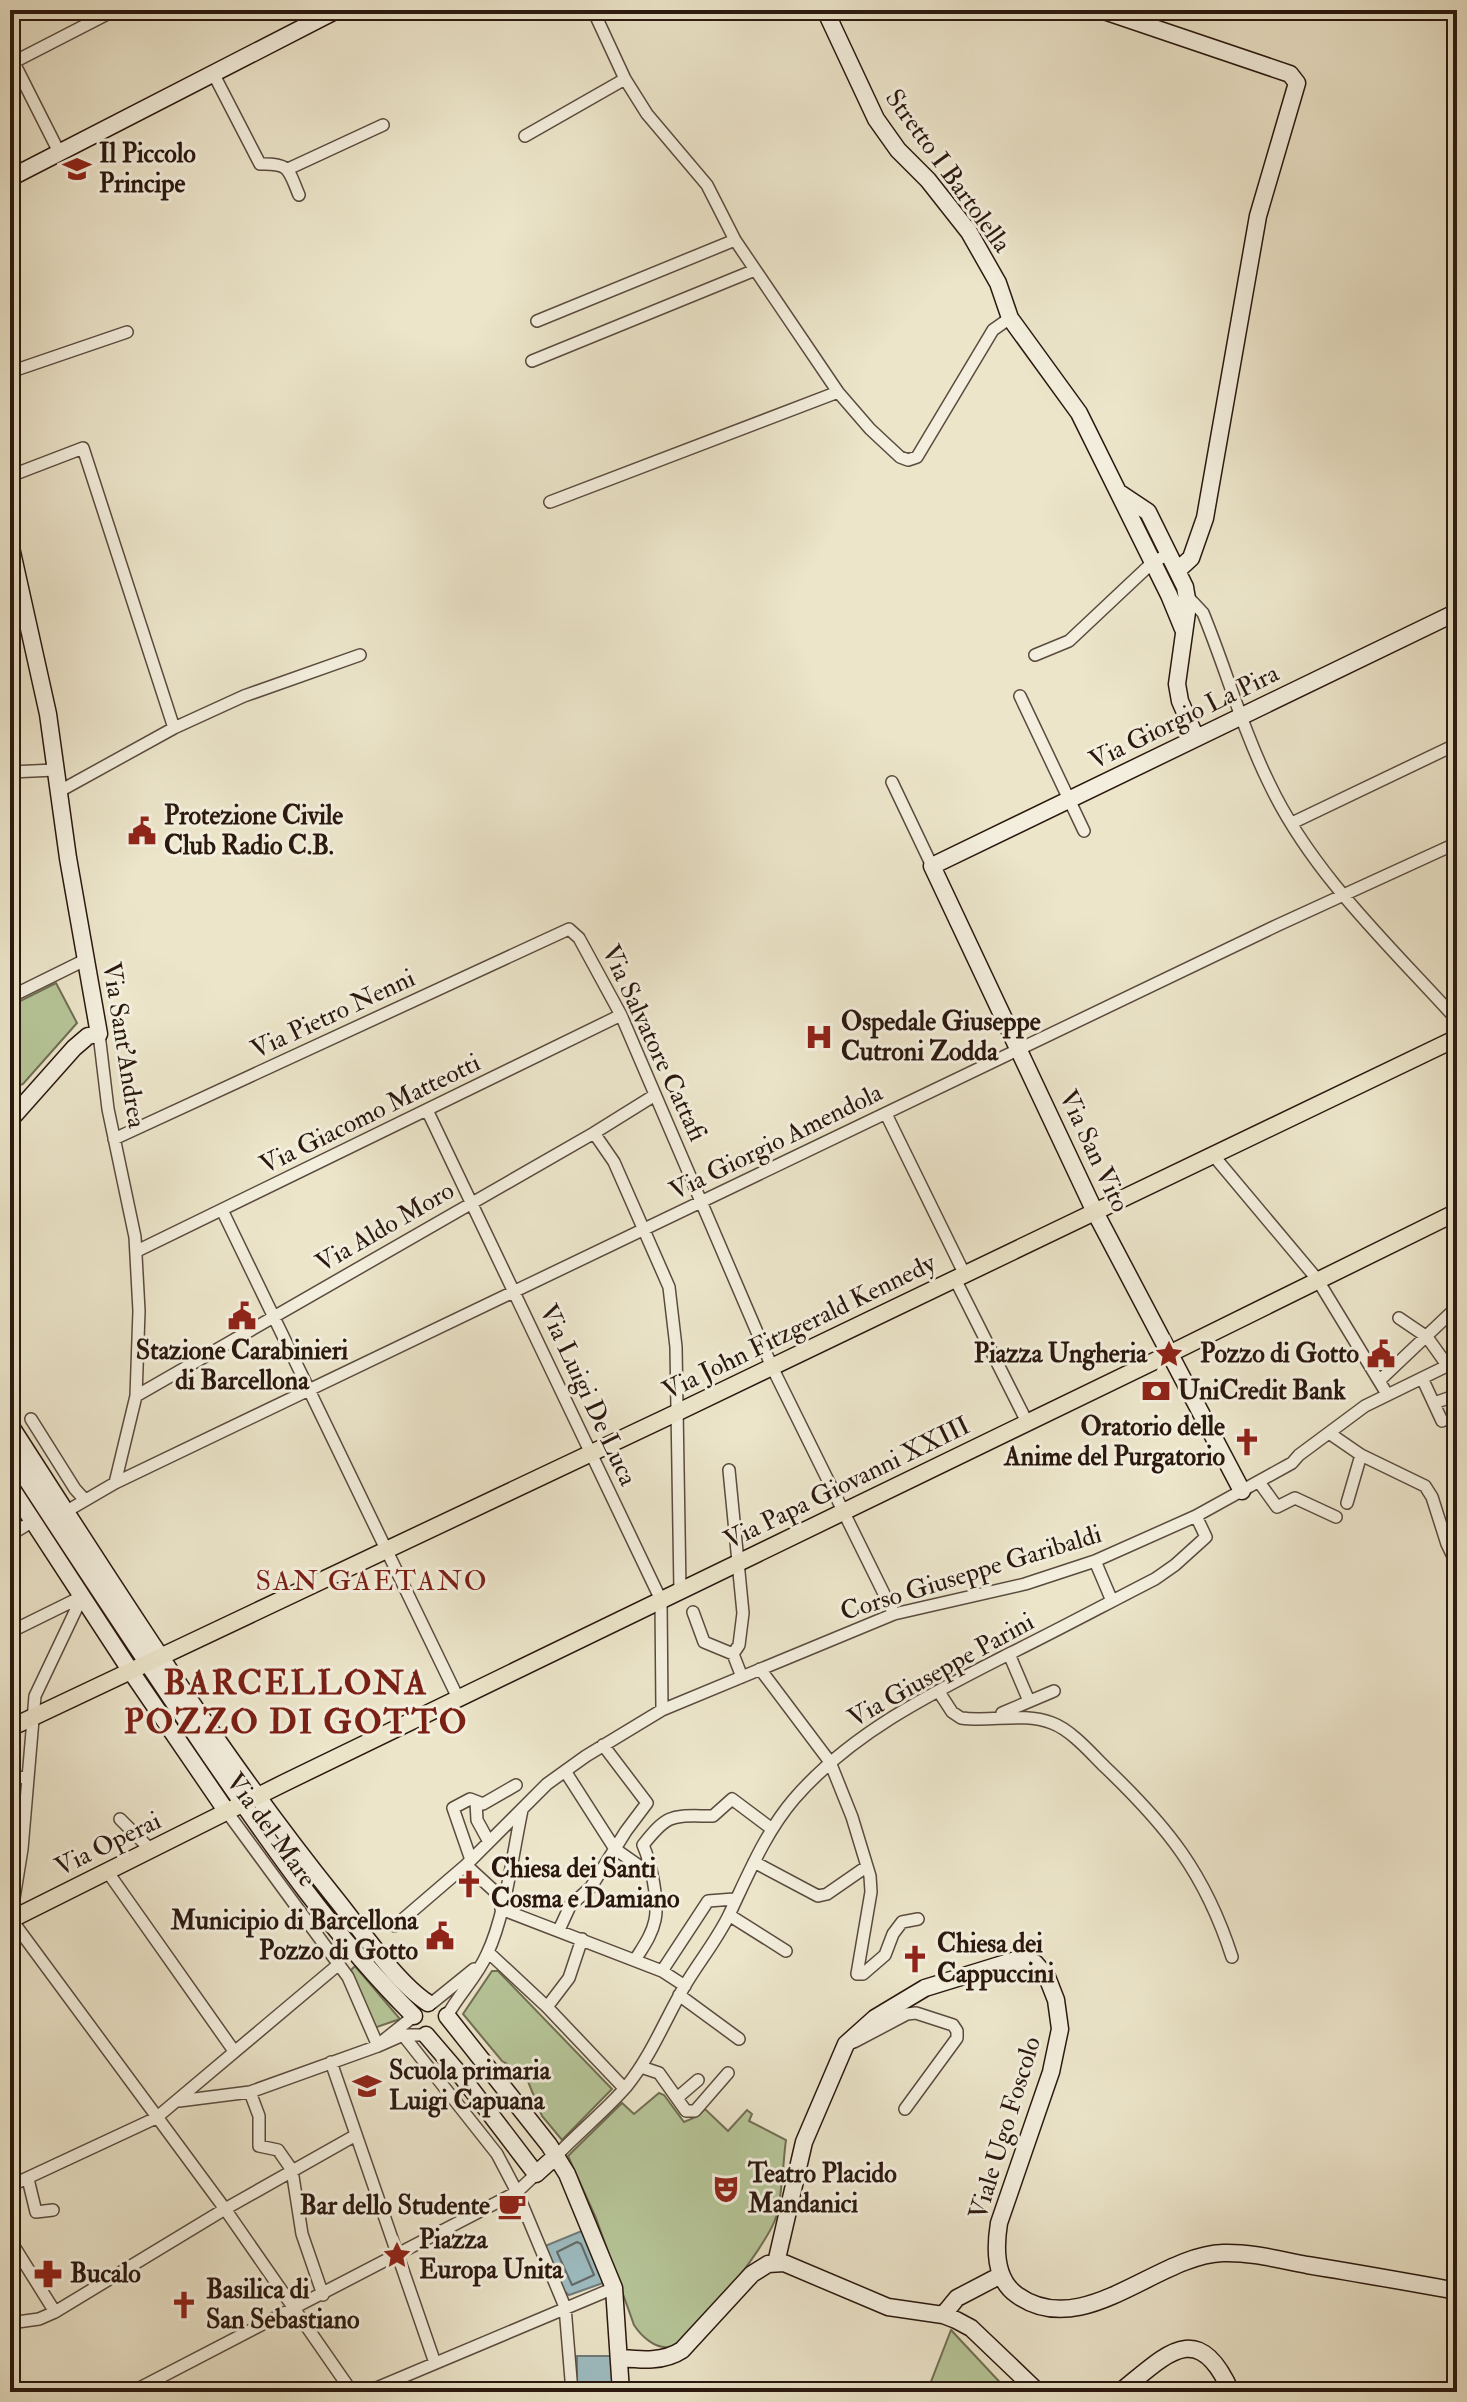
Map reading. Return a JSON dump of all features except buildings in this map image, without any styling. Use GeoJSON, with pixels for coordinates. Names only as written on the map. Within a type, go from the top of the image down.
{"type":"FeatureCollection","features":[{"type":"Feature","properties":{"kind":"main road","name":"Via John Fitzgerald Kennedy"},"geometry":{"type":"LineString","coordinates":[[10,1728],[1457,1038]]}},
{"type":"Feature","properties":{"kind":"main road","name":"Via Papa Giovanni XXIII"},"geometry":{"type":"LineString","coordinates":[[251,1800],[1457,1212]]}},
{"type":"Feature","properties":{"kind":"main road","name":"Via Operai"},"geometry":{"type":"LineString","coordinates":[[10,1921],[251,1800]]}},
{"type":"Feature","properties":{"kind":"street"},"geometry":{"type":"LineString","coordinates":[[59,152],[11,60],[115,10]]}},
{"type":"Feature","properties":{"kind":"street"},"geometry":{"type":"LineString","coordinates":[[10,178],[337,10]]}},
{"type":"Feature","properties":{"kind":"street"},"geometry":{"type":"LineString","coordinates":[[593,10],[625,79],[647,114],[707,185],[735,240],[838,392],[900,457],[908,460],[917,457],[993,330],[1010,318]]}},
{"type":"Feature","properties":{"kind":"street","name":"Stretto I Bartolella"},"geometry":{"type":"LineString","coordinates":[[825,10],[876,119],[898,150],[954,212],[981,251],[998,283],[1010,318],[1079,413],[1118,492]]}},
{"type":"Feature","properties":{"kind":"street"},"geometry":{"type":"LineString","coordinates":[[1101,10],[1290,74],[1296,80],[1258,216],[1205,518],[1191,558],[1178,570]]}},
{"type":"Feature","properties":{"kind":"street"},"geometry":{"type":"LineString","coordinates":[[213,73],[260,164],[279,163],[288,169],[299,195]]}},
{"type":"Feature","properties":{"kind":"street"},"geometry":{"type":"LineString","coordinates":[[525,136],[625,79]]}},
{"type":"Feature","properties":{"kind":"street"},"geometry":{"type":"LineString","coordinates":[[288,169],[383,125]]}},
{"type":"Feature","properties":{"kind":"street"},"geometry":{"type":"LineString","coordinates":[[537,321],[735,240]]}},
{"type":"Feature","properties":{"kind":"street"},"geometry":{"type":"LineString","coordinates":[[532,361],[755,270]]}},
{"type":"Feature","properties":{"kind":"street"},"geometry":{"type":"LineString","coordinates":[[10,372],[127,332]]}},
{"type":"Feature","properties":{"kind":"street"},"geometry":{"type":"LineString","coordinates":[[550,502],[838,392]]}},
{"type":"Feature","properties":{"kind":"street"},"geometry":{"type":"LineString","coordinates":[[10,476],[83,448],[174,728]]}},
{"type":"Feature","properties":{"kind":"street"},"geometry":{"type":"LineString","coordinates":[[1118,492],[1148,512],[1186,592],[1203,613],[1269,783],[1317,862],[1457,1020]]}},
{"type":"Feature","properties":{"kind":"street"},"geometry":{"type":"LineString","coordinates":[[1118,492],[1183,629]]}},
{"type":"Feature","properties":{"kind":"street","name":"Via Sant'Andrea"},"geometry":{"type":"LineString","coordinates":[[10,543],[48,714],[114,1139],[137,1251],[139,1311],[136,1396],[115,1483]]}},
{"type":"Feature","properties":{"kind":"street"},"geometry":{"type":"LineString","coordinates":[[1035,655],[1069,641],[1153,562],[1169,554]]}},
{"type":"Feature","properties":{"kind":"street"},"geometry":{"type":"LineString","coordinates":[[1169,595],[1186,592]]}},
{"type":"Feature","properties":{"kind":"street"},"geometry":{"type":"LineString","coordinates":[[1186,592],[1177,684],[1180,701],[1196,738]]}},
{"type":"Feature","properties":{"kind":"street","name":"Via Giorgio La Pira"},"geometry":{"type":"LineString","coordinates":[[932,866],[1457,612]]}},
{"type":"Feature","properties":{"kind":"street"},"geometry":{"type":"LineString","coordinates":[[58,792],[174,728],[244,696],[360,655]]}},
{"type":"Feature","properties":{"kind":"street"},"geometry":{"type":"LineString","coordinates":[[1020,696],[1084,831]]}},
{"type":"Feature","properties":{"kind":"street"},"geometry":{"type":"LineString","coordinates":[[1292,823],[1457,744]]}},
{"type":"Feature","properties":{"kind":"street"},"geometry":{"type":"LineString","coordinates":[[10,772],[55,770]]}},
{"type":"Feature","properties":{"kind":"street","name":"Via San Vito"},"geometry":{"type":"LineString","coordinates":[[892,782],[1095,1212],[1242,1491]]}},
{"type":"Feature","properties":{"kind":"street","name":"Via Giorgio Amendola"},"geometry":{"type":"LineString","coordinates":[[115,1483],[1457,843]]}},
{"type":"Feature","properties":{"kind":"street","name":"Via Salvatore Cattafi"},"geometry":{"type":"LineString","coordinates":[[569,929],[579,938],[621,1015],[772,1367],[894,1614]]}},
{"type":"Feature","properties":{"kind":"street","name":"Via Pietro Nenni"},"geometry":{"type":"LineString","coordinates":[[114,1139],[569,929]]}},
{"type":"Feature","properties":{"kind":"street"},"geometry":{"type":"LineString","coordinates":[[10,997],[87,959]]}},
{"type":"Feature","properties":{"kind":"street","name":"Via Giacomo Matteotti"},"geometry":{"type":"LineString","coordinates":[[137,1251],[621,1015]]}},
{"type":"Feature","properties":{"kind":"street"},"geometry":{"type":"LineString","coordinates":[[10,1120],[74,1048],[88,1036],[99,1034]]}},
{"type":"Feature","properties":{"kind":"street","name":"Via Aldo Moro"},"geometry":{"type":"LineString","coordinates":[[136,1396],[655,1095]]}},
{"type":"Feature","properties":{"kind":"street","name":"Via Luigi De Luca"},"geometry":{"type":"LineString","coordinates":[[427,1110],[661,1600],[662,1710]]}},
{"type":"Feature","properties":{"kind":"street"},"geometry":{"type":"LineString","coordinates":[[886,1114],[1027,1422]]}},
{"type":"Feature","properties":{"kind":"street"},"geometry":{"type":"LineString","coordinates":[[594,1133],[614,1162],[669,1287],[676,1347],[680,1591]]}},
{"type":"Feature","properties":{"kind":"street"},"geometry":{"type":"LineString","coordinates":[[1213,1155],[1317,1279],[1387,1394]]}},
{"type":"Feature","properties":{"kind":"street"},"geometry":{"type":"LineString","coordinates":[[222,1210],[459,1700]]}},
{"type":"Feature","properties":{"kind":"street"},"geometry":{"type":"LineString","coordinates":[[1380,1380],[1457,1307]]}},
{"type":"Feature","properties":{"kind":"street"},"geometry":{"type":"LineString","coordinates":[[1399,1318],[1427,1337],[1452,1363]]}},
{"type":"Feature","properties":{"kind":"street","name":"Corso Giuseppe Garibaldi"},"geometry":{"type":"LineString","coordinates":[[395,1926],[469,1863],[565,1771],[662,1710],[894,1614],[1025,1584],[1095,1561],[1196,1516],[1259,1482],[1292,1463],[1365,1406],[1452,1363]]}},
{"type":"Feature","properties":{"kind":"street"},"geometry":{"type":"LineString","coordinates":[[1422,1378],[1442,1421]]}},
{"type":"Feature","properties":{"kind":"street"},"geometry":{"type":"LineString","coordinates":[[1434,1403],[1457,1395]]}},
{"type":"Feature","properties":{"kind":"street"},"geometry":{"type":"LineString","coordinates":[[31,1419],[85,1500]]}},
{"type":"Feature","properties":{"kind":"street"},"geometry":{"type":"LineString","coordinates":[[10,1425],[59,1515],[153,1659],[251,1800],[409,1986],[430,2003],[441,2007],[562,2149],[614,2288],[621,2392]]}},
{"type":"Feature","properties":{"kind":"street"},"geometry":{"type":"LineString","coordinates":[[1329,1433],[1361,1455],[1420,1483],[1429,1491],[1457,1565]]}},
{"type":"Feature","properties":{"kind":"street"},"geometry":{"type":"LineString","coordinates":[[10,1454],[59,1515]]}},
{"type":"Feature","properties":{"kind":"street"},"geometry":{"type":"LineString","coordinates":[[1347,1503],[1361,1455]]}},
{"type":"Feature","properties":{"kind":"street"},"geometry":{"type":"LineString","coordinates":[[729,1470],[743,1627],[739,1645],[733,1654]]}},
{"type":"Feature","properties":{"kind":"street"},"geometry":{"type":"LineString","coordinates":[[1259,1482],[1277,1507],[1295,1498],[1336,1517]]}},
{"type":"Feature","properties":{"kind":"street"},"geometry":{"type":"LineString","coordinates":[[59,1515],[115,1483]]}},
{"type":"Feature","properties":{"kind":"street","name":"Via del Mare"},"geometry":{"type":"LineString","coordinates":[[10,1486],[227,1812],[348,1977],[378,2046]]}},
{"type":"Feature","properties":{"kind":"street","name":"Via Giuseppe Parini"},"geometry":{"type":"LineString","coordinates":[[562,2149],[641,2067],[682,1990],[729,1915],[734,1899],[772,1829],[793,1800],[830,1762],[888,1720],[1155,1579],[1206,1537],[1196,1516]]}},
{"type":"Feature","properties":{"kind":"street"},"geometry":{"type":"LineString","coordinates":[[10,1535],[33,1521]]}},
{"type":"Feature","properties":{"kind":"street"},"geometry":{"type":"LineString","coordinates":[[1095,1561],[1112,1601]]}},
{"type":"Feature","properties":{"kind":"street"},"geometry":{"type":"LineString","coordinates":[[10,1632],[82,1597]]}},
{"type":"Feature","properties":{"kind":"street"},"geometry":{"type":"LineString","coordinates":[[82,1597],[35,1696],[10,1921],[225,2209],[352,2392]]}},
{"type":"Feature","properties":{"kind":"street"},"geometry":{"type":"LineString","coordinates":[[693,1612],[704,1642],[733,1654],[742,1677]]}},
{"type":"Feature","properties":{"kind":"street"},"geometry":{"type":"LineString","coordinates":[[1009,1654],[1029,1701]]}},
{"type":"Feature","properties":{"kind":"street"},"geometry":{"type":"LineString","coordinates":[[760,1669],[830,1762],[852,1817],[870,1876],[871,1900],[856,1965],[857,1974],[863,1974],[885,1955],[893,1934],[902,1922],[918,1919]]}},
{"type":"Feature","properties":{"kind":"street"},"geometry":{"type":"LineString","coordinates":[[1002,1713],[1054,1691]]}},
{"type":"Feature","properties":{"kind":"street"},"geometry":{"type":"LineString","coordinates":[[939,1692],[952,1712],[961,1718],[1038,1719],[1056,1724],[1087,1749],[1138,1798],[1184,1853],[1204,1885],[1232,1957]]}},
{"type":"Feature","properties":{"kind":"street"},"geometry":{"type":"LineString","coordinates":[[559,1930],[570,1906],[591,1887],[647,1803],[603,1745]]}},
{"type":"Feature","properties":{"kind":"street"},"geometry":{"type":"LineString","coordinates":[[565,1771],[615,1849],[652,1875]]}},
{"type":"Feature","properties":{"kind":"street"},"geometry":{"type":"LineString","coordinates":[[10,1778],[28,1777]]}},
{"type":"Feature","properties":{"kind":"street"},"geometry":{"type":"LineString","coordinates":[[516,1785],[483,1804],[470,1799],[453,1808],[469,1863],[502,1904],[662,1971],[739,2039]]}},
{"type":"Feature","properties":{"kind":"street"},"geometry":{"type":"LineString","coordinates":[[643,1845],[662,1822],[680,1816],[713,1816],[732,1799],[772,1829]]}},
{"type":"Feature","properties":{"kind":"street"},"geometry":{"type":"LineString","coordinates":[[251,1800],[293,1875],[414,2016],[415,2026],[462,2077],[536,2174]]}},
{"type":"Feature","properties":{"kind":"street"},"geometry":{"type":"LineString","coordinates":[[476,1802],[477,1820],[489,1842]]}},
{"type":"Feature","properties":{"kind":"street"},"geometry":{"type":"LineString","coordinates":[[178,2101],[250,2092],[403,2035],[434,2035],[442,2031],[447,2016],[486,1956],[502,1904],[522,1810]]}},
{"type":"Feature","properties":{"kind":"street"},"geometry":{"type":"LineString","coordinates":[[120,1819],[151,1850]]}},
{"type":"Feature","properties":{"kind":"street"},"geometry":{"type":"LineString","coordinates":[[626,1831],[643,1845],[652,1875],[656,1917],[651,1934],[635,1960]]}},
{"type":"Feature","properties":{"kind":"street"},"geometry":{"type":"LineString","coordinates":[[754,1862],[818,1896],[827,1894],[866,1867]]}},
{"type":"Feature","properties":{"kind":"street"},"geometry":{"type":"LineString","coordinates":[[107,1871],[234,2051]]}},
{"type":"Feature","properties":{"kind":"street"},"geometry":{"type":"LineString","coordinates":[[662,1971],[708,1901],[734,1899]]}},
{"type":"Feature","properties":{"kind":"street"},"geometry":{"type":"LineString","coordinates":[[729,1915],[786,1951]]}},
{"type":"Feature","properties":{"kind":"street"},"geometry":{"type":"LineString","coordinates":[[547,2007],[569,1978],[582,1939]]}},
{"type":"Feature","properties":{"kind":"street"},"geometry":{"type":"LineString","coordinates":[[378,2046],[414,2016],[419,2007],[430,2003],[486,1956]]}},
{"type":"Feature","properties":{"kind":"street"},"geometry":{"type":"LineString","coordinates":[[486,1956],[547,2007],[624,2088]]}},
{"type":"Feature","properties":{"kind":"street","name":"Viale Ugo Foscolo"},"geometry":{"type":"LineString","coordinates":[[776,2263],[804,2142],[846,2044],[875,2018],[925,1988],[1010,1961],[1027,1960],[1042,1969],[1056,2000],[1060,2029],[1051,2072],[999,2223],[996,2245],[1001,2275]]}},
{"type":"Feature","properties":{"kind":"street"},"geometry":{"type":"LineString","coordinates":[[10,2186],[156,2118],[339,1964]]}},
{"type":"Feature","properties":{"kind":"street"},"geometry":{"type":"LineString","coordinates":[[846,2044],[857,2042],[907,2014],[916,2013],[953,2025],[957,2038],[905,2109]]}},
{"type":"Feature","properties":{"kind":"street"},"geometry":{"type":"LineString","coordinates":[[403,2035],[491,2145],[517,2192],[565,2307],[572,2392]]}},
{"type":"Feature","properties":{"kind":"street"},"geometry":{"type":"LineString","coordinates":[[331,2062],[435,2363]]}},
{"type":"Feature","properties":{"kind":"street"},"geometry":{"type":"LineString","coordinates":[[641,2067],[659,2073],[686,2111],[695,2111],[728,2073]]}},
{"type":"Feature","properties":{"kind":"street"},"geometry":{"type":"LineString","coordinates":[[677,2098],[698,2080]]}},
{"type":"Feature","properties":{"kind":"street"},"geometry":{"type":"LineString","coordinates":[[250,2092],[258,2110],[259,2146],[278,2150],[292,2170],[302,2234],[323,2295]]}},
{"type":"Feature","properties":{"kind":"street"},"geometry":{"type":"LineString","coordinates":[[10,2323],[39,2319],[55,2312],[225,2209],[356,2135]]}},
{"type":"Feature","properties":{"kind":"street"},"geometry":{"type":"LineString","coordinates":[[132,2392],[517,2192],[562,2149]]}},
{"type":"Feature","properties":{"kind":"street"},"geometry":{"type":"LineString","coordinates":[[28,2179],[36,2212],[53,2210]]}},
{"type":"Feature","properties":{"kind":"street"},"geometry":{"type":"LineString","coordinates":[[10,2240],[55,2312]]}},
{"type":"Feature","properties":{"kind":"street"},"geometry":{"type":"LineString","coordinates":[[943,2315],[957,2298],[1001,2275],[1008,2287],[1025,2300],[1059,2308],[1096,2303],[1182,2263],[1220,2253],[1457,2291]]}},
{"type":"Feature","properties":{"kind":"street"},"geometry":{"type":"LineString","coordinates":[[621,2358],[674,2356],[752,2274],[776,2263],[792,2265],[888,2307],[943,2315],[971,2328],[1038,2392]]}},
{"type":"Feature","properties":{"kind":"street"},"geometry":{"type":"LineString","coordinates":[[367,2392],[614,2288]]}},
{"type":"Feature","properties":{"kind":"street"},"geometry":{"type":"LineString","coordinates":[[1120,2392],[1171,2352],[1184,2349],[1199,2350],[1214,2361],[1231,2392]]}},
{"type":"Feature","properties":{"kind":"green space"},"geometry":{"type":"Polygon","coordinates":[[[56,983],[77,1023],[23,1084],[10,1089],[10,1006],[56,983]]]}},
{"type":"Feature","properties":{"kind":"green space"},"geometry":{"type":"Polygon","coordinates":[[[355,1966],[400,2019],[374,2028],[351,1970],[355,1966]]]}},
{"type":"Feature","properties":{"kind":"green space"},"geometry":{"type":"Polygon","coordinates":[[[492,1971],[498,1971],[612,2089],[562,2140],[542,2116],[525,2074],[502,2061],[463,2014],[492,1971]]]}},
{"type":"Feature","properties":{"kind":"green space"},"geometry":{"type":"Polygon","coordinates":[[[659,2093],[664,2095],[684,2122],[705,2109],[728,2131],[747,2110],[752,2114],[749,2121],[786,2140],[779,2204],[769,2232],[711,2312],[695,2329],[669,2347],[649,2341],[634,2325],[596,2218],[568,2156],[622,2103],[634,2114],[659,2093]]]}},
{"type":"Feature","properties":{"kind":"green space"},"geometry":{"type":"Polygon","coordinates":[[[951,2330],[1009,2392],[927,2392],[951,2330]]]}},
{"type":"Feature","properties":{"kind":"water"},"geometry":{"type":"Polygon","coordinates":[[[584,2230],[605,2279],[603,2283],[569,2295],[564,2291],[545,2246],[584,2230]]]}},
{"type":"Feature","properties":{"kind":"water"},"geometry":{"type":"Polygon","coordinates":[[[577,2356],[614,2356],[615,2392],[577,2392],[577,2356]]]}},
{"type":"Feature","properties":{"kind":"place","name":"Il Piccolo Principe"},"geometry":{"type":"Point","coordinates":[77,169]}},
{"type":"Feature","properties":{"kind":"place","name":"Protezione Civile Club Radio C.B."},"geometry":{"type":"Point","coordinates":[142,831]}},
{"type":"Feature","properties":{"kind":"place","name":"Ospedale Giuseppe Cutroni Zodda"},"geometry":{"type":"Point","coordinates":[819,1037]}},
{"type":"Feature","properties":{"kind":"place","name":"Stazione Carabinieri di Barcellona"},"geometry":{"type":"Point","coordinates":[242,1316]}},
{"type":"Feature","properties":{"kind":"place","name":"Piazza Ungheria"},"geometry":{"type":"Point","coordinates":[1169,1354]}},
{"type":"Feature","properties":{"kind":"place","name":"Pozzo di Gotto"},"geometry":{"type":"Point","coordinates":[1381,1354]}},
{"type":"Feature","properties":{"kind":"place","name":"UniCredit Bank"},"geometry":{"type":"Point","coordinates":[1156,1391]}},
{"type":"Feature","properties":{"kind":"place","name":"Oratorio delle Anime del Purgatorio"},"geometry":{"type":"Point","coordinates":[1247,1442]}},
{"type":"Feature","properties":{"kind":"place","name":"Chiesa dei Santi Cosma e Damiano"},"geometry":{"type":"Point","coordinates":[469,1884]}},
{"type":"Feature","properties":{"kind":"place","name":"Municipio di Barcellona Pozzo di Gotto"},"geometry":{"type":"Point","coordinates":[440,1936]}},
{"type":"Feature","properties":{"kind":"place","name":"Chiesa dei Cappuccini"},"geometry":{"type":"Point","coordinates":[915,1959]}},
{"type":"Feature","properties":{"kind":"place","name":"Scuola primaria Luigi Capuana"},"geometry":{"type":"Point","coordinates":[367,2086]}},
{"type":"Feature","properties":{"kind":"place","name":"Teatro Placido Mandanici"},"geometry":{"type":"Point","coordinates":[726,2189]}},
{"type":"Feature","properties":{"kind":"place","name":"Bar dello Studente"},"geometry":{"type":"Point","coordinates":[512,2206]}},
{"type":"Feature","properties":{"kind":"place","name":"Piazza Europa Unita"},"geometry":{"type":"Point","coordinates":[397,2255]}},
{"type":"Feature","properties":{"kind":"place","name":"Bucalo"},"geometry":{"type":"Point","coordinates":[48,2274]}},
{"type":"Feature","properties":{"kind":"place","name":"Basilica di San Sebastiano"},"geometry":{"type":"Point","coordinates":[184,2305]}},
{"type":"Feature","properties":{"kind":"district","name":"SAN GAETANO"},"geometry":{"type":"Point","coordinates":[372,1581]}},
{"type":"Feature","properties":{"kind":"district","name":"BARCELLONA POZZO DI GOTTO"},"geometry":{"type":"Point","coordinates":[296,1702]}}]}
